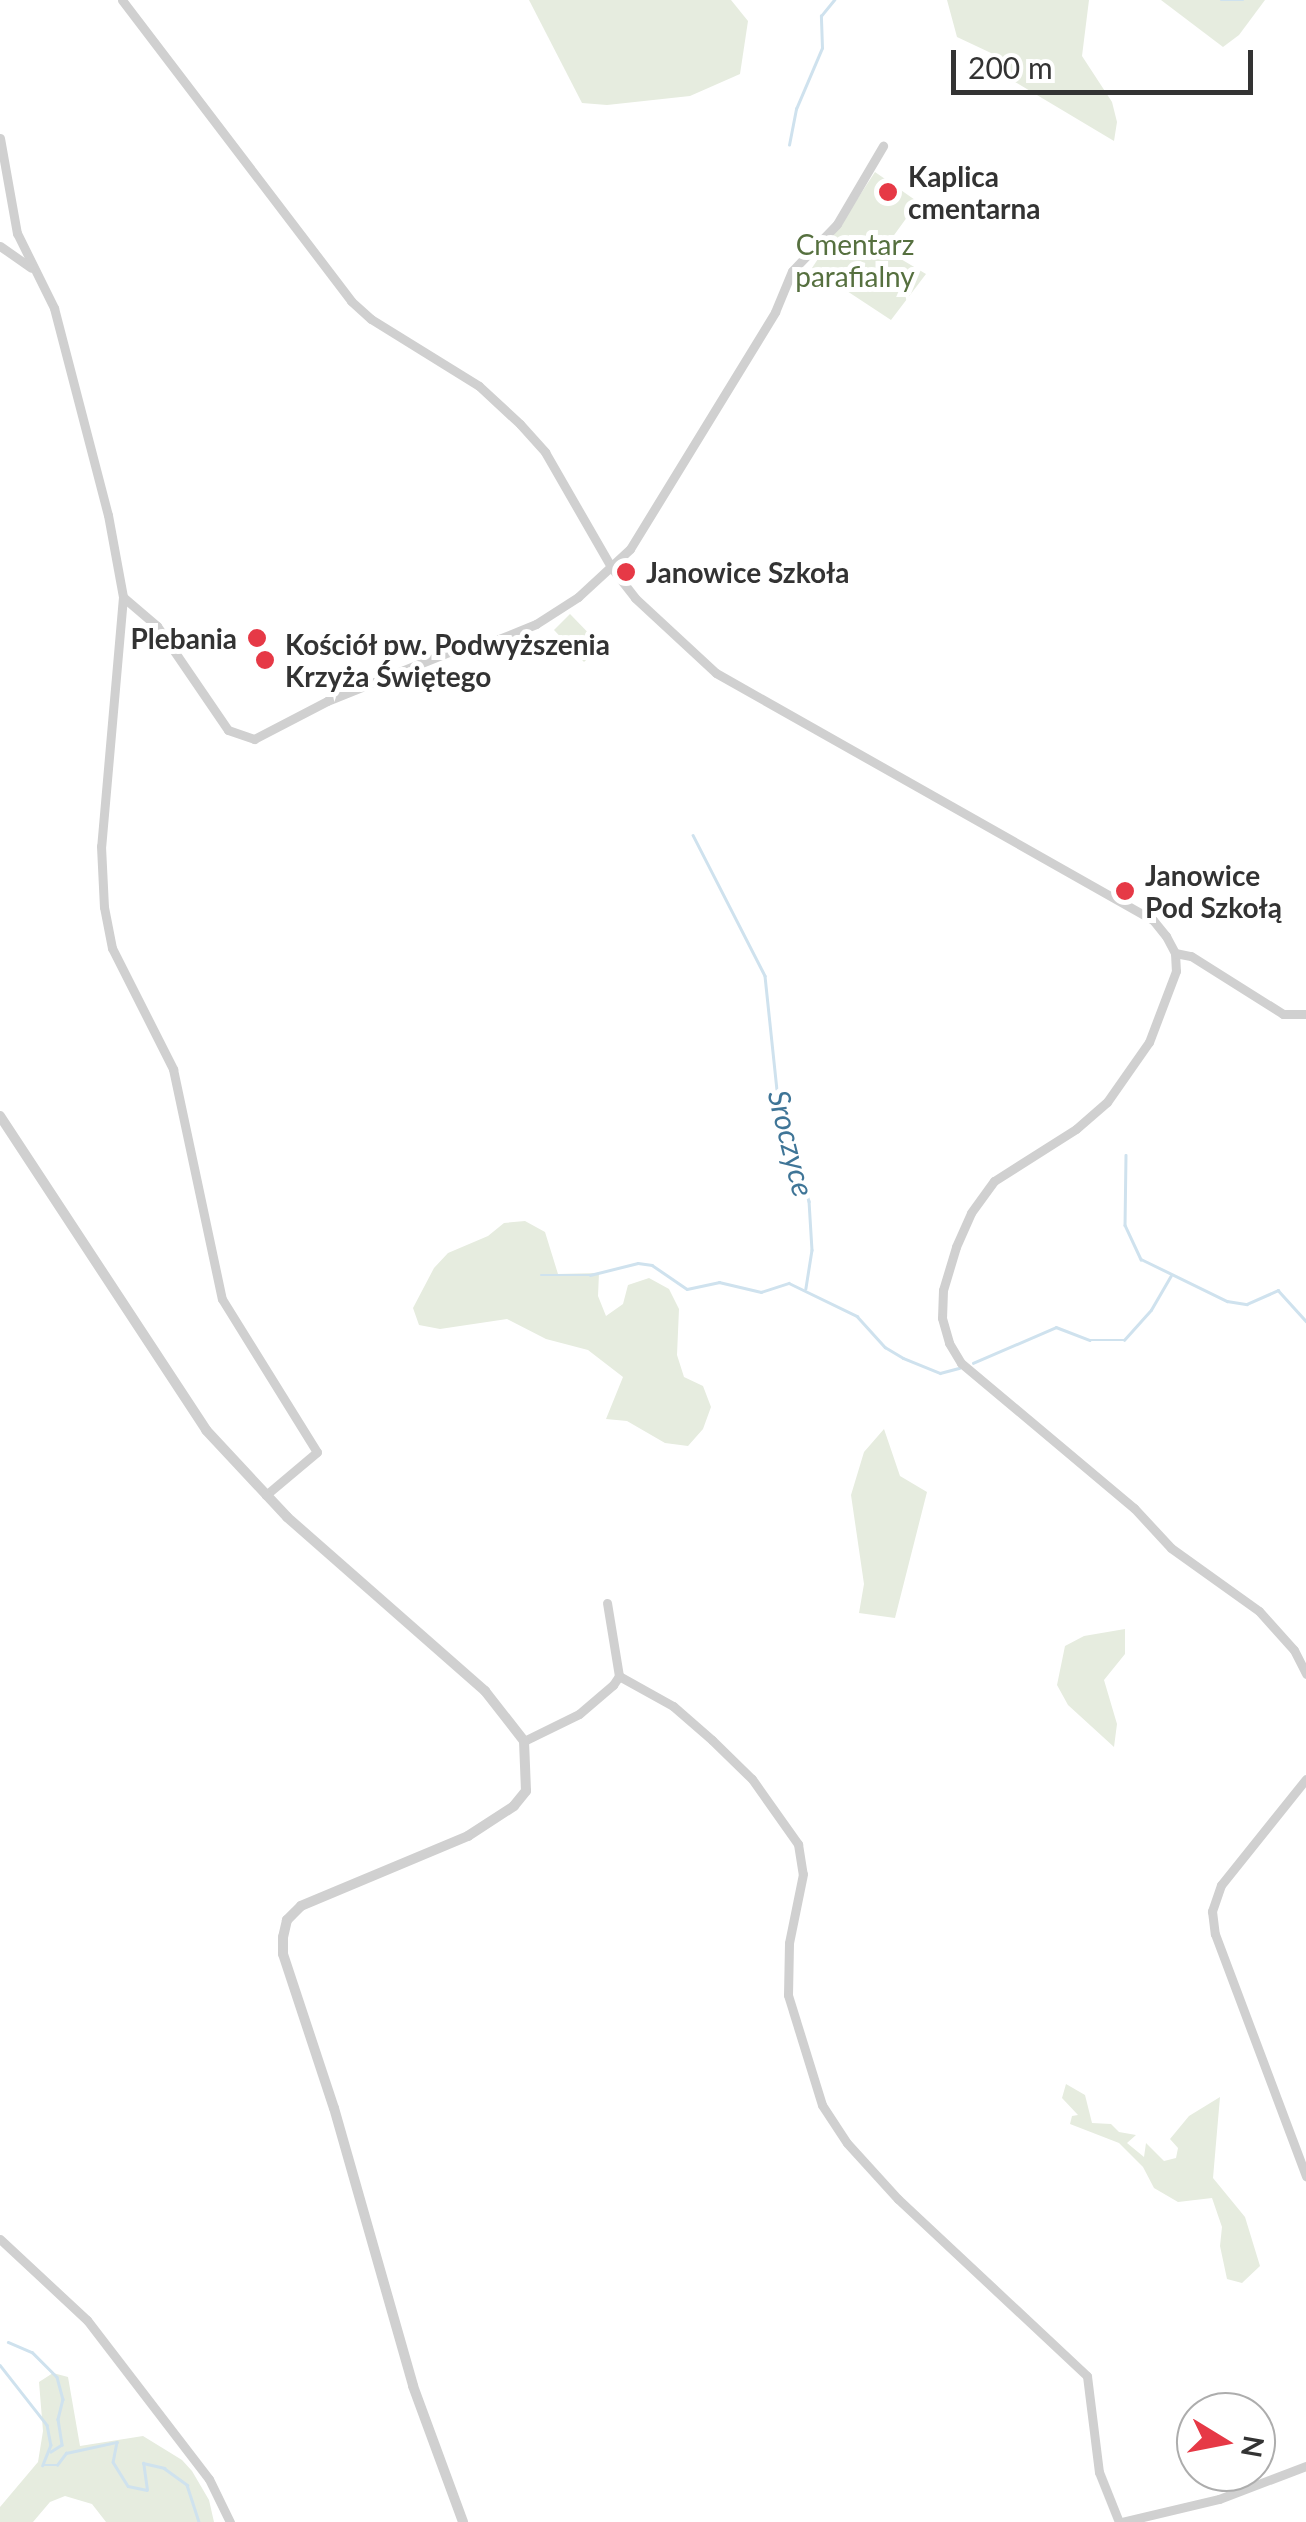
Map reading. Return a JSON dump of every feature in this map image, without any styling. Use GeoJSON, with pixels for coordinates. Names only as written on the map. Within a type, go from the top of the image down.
{"type":"FeatureCollection","features":[{"type":"Feature","properties":{"kind":"street"},"geometry":{"type":"LineString","coordinates":[[122,0],[351,301],[371,318],[479,386],[545,452],[612,567],[635,598],[716,673],[1152,920],[1175,953],[1176,971],[1149,1042],[1118,1087],[1076,1130],[994,1181],[971,1213],[943,1290],[942,1318],[948,1344],[962,1364],[1134,1508],[1171,1548],[1259,1611],[1294,1650],[1306,1674]]}},
{"type":"Feature","properties":{"kind":"street"},"geometry":{"type":"LineString","coordinates":[[0,138],[17,233],[54,308],[108,516],[123,597],[101,846],[104,908],[112,948],[172,1069],[222,1298],[317,1452],[266,1495]]}},
{"type":"Feature","properties":{"kind":"street"},"geometry":{"type":"LineString","coordinates":[[123,597],[157,626],[228,730],[254,739],[326,701],[464,646],[500,639],[536,624],[578,598],[630,549],[775,312],[792,271],[836,224],[883,146]]}},
{"type":"Feature","properties":{"kind":"street"},"geometry":{"type":"LineString","coordinates":[[0,246],[33,269]]}},
{"type":"Feature","properties":{"kind":"street"},"geometry":{"type":"LineString","coordinates":[[1175,953],[1191,956],[1282,1014],[1306,1014]]}},
{"type":"Feature","properties":{"kind":"street"},"geometry":{"type":"LineString","coordinates":[[0,1116],[206,1430],[266,1495],[486,1692],[524,1741],[526,1791],[514,1806],[468,1836],[301,1906],[287,1920],[283,1937],[283,1954],[334,2108],[413,2386],[463,2522]]}},
{"type":"Feature","properties":{"kind":"street"},"geometry":{"type":"LineString","coordinates":[[607,1604],[619,1676]]}},
{"type":"Feature","properties":{"kind":"street"},"geometry":{"type":"LineString","coordinates":[[524,1741],[579,1714],[619,1676]]}},
{"type":"Feature","properties":{"kind":"street"},"geometry":{"type":"LineString","coordinates":[[619,1676],[672,1706],[712,1740],[752,1779],[798,1844],[802,1874],[789,1942],[788,1995],[822,2105],[847,2142],[898,2199],[1087,2376],[1099,2472],[1120,2522],[1219,2499],[1306,2466]]}},
{"type":"Feature","properties":{"kind":"street"},"geometry":{"type":"LineString","coordinates":[[1306,1779],[1220,1885],[1212,1911],[1215,1934],[1306,2176]]}},
{"type":"Feature","properties":{"kind":"street"},"geometry":{"type":"LineString","coordinates":[[0,2239],[87,2320],[209,2479],[230,2522]]}},
{"type":"Feature","properties":{"kind":"green space"},"geometry":{"type":"Polygon","coordinates":[[[529,0],[731,0],[748,21],[740,74],[690,96],[607,105],[582,103],[529,0]]]}},
{"type":"Feature","properties":{"kind":"green space"},"geometry":{"type":"Polygon","coordinates":[[[947,0],[1089,0],[1082,56],[1112,102],[1117,122],[1114,141],[1015,82],[991,53],[957,37],[947,0]]]}},
{"type":"Feature","properties":{"kind":"green space"},"geometry":{"type":"Polygon","coordinates":[[[1161,0],[1265,0],[1239,35],[1223,47],[1161,0]]]}},
{"type":"Feature","properties":{"kind":"green space","name":"Cmentarz parafialny"},"geometry":{"type":"Polygon","coordinates":[[[875,172],[918,202],[884,249],[926,274],[891,320],[812,268],[875,172]]]}},
{"type":"Feature","properties":{"kind":"green space"},"geometry":{"type":"Polygon","coordinates":[[[570,614],[601,646],[584,662],[554,630],[570,614]]]}},
{"type":"Feature","properties":{"kind":"green space"},"geometry":{"type":"Polygon","coordinates":[[[525,1221],[545,1232],[558,1274],[599,1273],[598,1296],[606,1316],[623,1304],[628,1285],[649,1278],[669,1289],[679,1309],[677,1355],[684,1377],[703,1386],[711,1407],[703,1429],[688,1446],[665,1443],[627,1421],[606,1419],[623,1377],[588,1350],[546,1339],[507,1319],[440,1329],[419,1325],[413,1308],[434,1268],[448,1253],[488,1236],[504,1223],[525,1221]]]}},
{"type":"Feature","properties":{"kind":"green space"},"geometry":{"type":"Polygon","coordinates":[[[884,1429],[900,1476],[927,1492],[895,1618],[859,1613],[864,1584],[851,1495],[864,1452],[884,1429]]]}},
{"type":"Feature","properties":{"kind":"green space"},"geometry":{"type":"Polygon","coordinates":[[[1125,1629],[1125,1654],[1104,1680],[1117,1724],[1114,1747],[1068,1705],[1057,1685],[1065,1646],[1084,1636],[1125,1629]]]}},
{"type":"Feature","properties":{"kind":"green space"},"geometry":{"type":"Polygon","coordinates":[[[1066,2084],[1085,2095],[1092,2123],[1111,2124],[1119,2132],[1136,2135],[1127,2143],[1144,2157],[1146,2143],[1164,2161],[1176,2158],[1178,2148],[1170,2139],[1189,2116],[1220,2097],[1213,2178],[1245,2217],[1260,2266],[1242,2283],[1227,2279],[1220,2246],[1222,2227],[1212,2198],[1178,2202],[1154,2188],[1143,2167],[1119,2143],[1070,2124],[1072,2116],[1078,2115],[1062,2098],[1066,2084]]]}},
{"type":"Feature","properties":{"kind":"green space"},"geometry":{"type":"Polygon","coordinates":[[[53,2373],[68,2377],[80,2446],[143,2436],[182,2460],[192,2471],[209,2500],[214,2522],[106,2522],[92,2504],[65,2496],[50,2502],[33,2522],[0,2522],[0,2507],[38,2462],[43,2431],[39,2382],[53,2373]]]}},
{"type":"Feature","properties":{"kind":"waterway"},"geometry":{"type":"LineString","coordinates":[[789,145],[796,109],[822,48],[821,16],[834,0]]}},
{"type":"Feature","properties":{"kind":"waterway"},"geometry":{"type":"LineString","coordinates":[[1221,0],[1243,0]]}},
{"type":"Feature","properties":{"kind":"waterway","name":"Sroczyce"},"geometry":{"type":"LineString","coordinates":[[693,835],[765,976],[777,1091],[809,1201],[812,1250],[806,1289]]}},
{"type":"Feature","properties":{"kind":"waterway","name":"Sroczyce"},"geometry":{"type":"LineString","coordinates":[[1126,1155],[1125,1225],[1141,1259],[1227,1301],[1247,1304],[1278,1290],[1306,1321]]}},
{"type":"Feature","properties":{"kind":"waterway"},"geometry":{"type":"LineString","coordinates":[[541,1275],[590,1275],[638,1263],[652,1265],[687,1289],[719,1282],[761,1292],[789,1283],[857,1316],[885,1347],[903,1358],[940,1373],[959,1368]]}},
{"type":"Feature","properties":{"kind":"waterway","name":"Sroczyce"},"geometry":{"type":"LineString","coordinates":[[973,1363],[1056,1327],[1090,1340],[1124,1340],[1151,1310],[1171,1276]]}},
{"type":"Feature","properties":{"kind":"waterway"},"geometry":{"type":"LineString","coordinates":[[8,2342],[32,2352],[57,2377],[63,2399],[58,2419],[62,2445],[51,2452]]}},
{"type":"Feature","properties":{"kind":"waterway"},"geometry":{"type":"LineString","coordinates":[[0,2365],[47,2425],[51,2445],[43,2465],[57,2465],[66,2453],[117,2442],[113,2462],[128,2486],[147,2490],[143,2463],[164,2468],[187,2485],[199,2522]]}},
{"type":"Feature","properties":{"kind":"place","name":"Kaplica cmentarna"},"geometry":{"type":"Point","coordinates":[888,192]}},
{"type":"Feature","properties":{"kind":"place","name":"Janowice Szkoła"},"geometry":{"type":"Point","coordinates":[626,572]}},
{"type":"Feature","properties":{"kind":"place","name":"Plebania"},"geometry":{"type":"Point","coordinates":[257,638]}},
{"type":"Feature","properties":{"kind":"place","name":"Kościół pw. Podwyższenia Krzyża Świętego"},"geometry":{"type":"Point","coordinates":[265,660]}},
{"type":"Feature","properties":{"kind":"place","name":"Janowice Pod Szkołą"},"geometry":{"type":"Point","coordinates":[1125,891]}}]}
